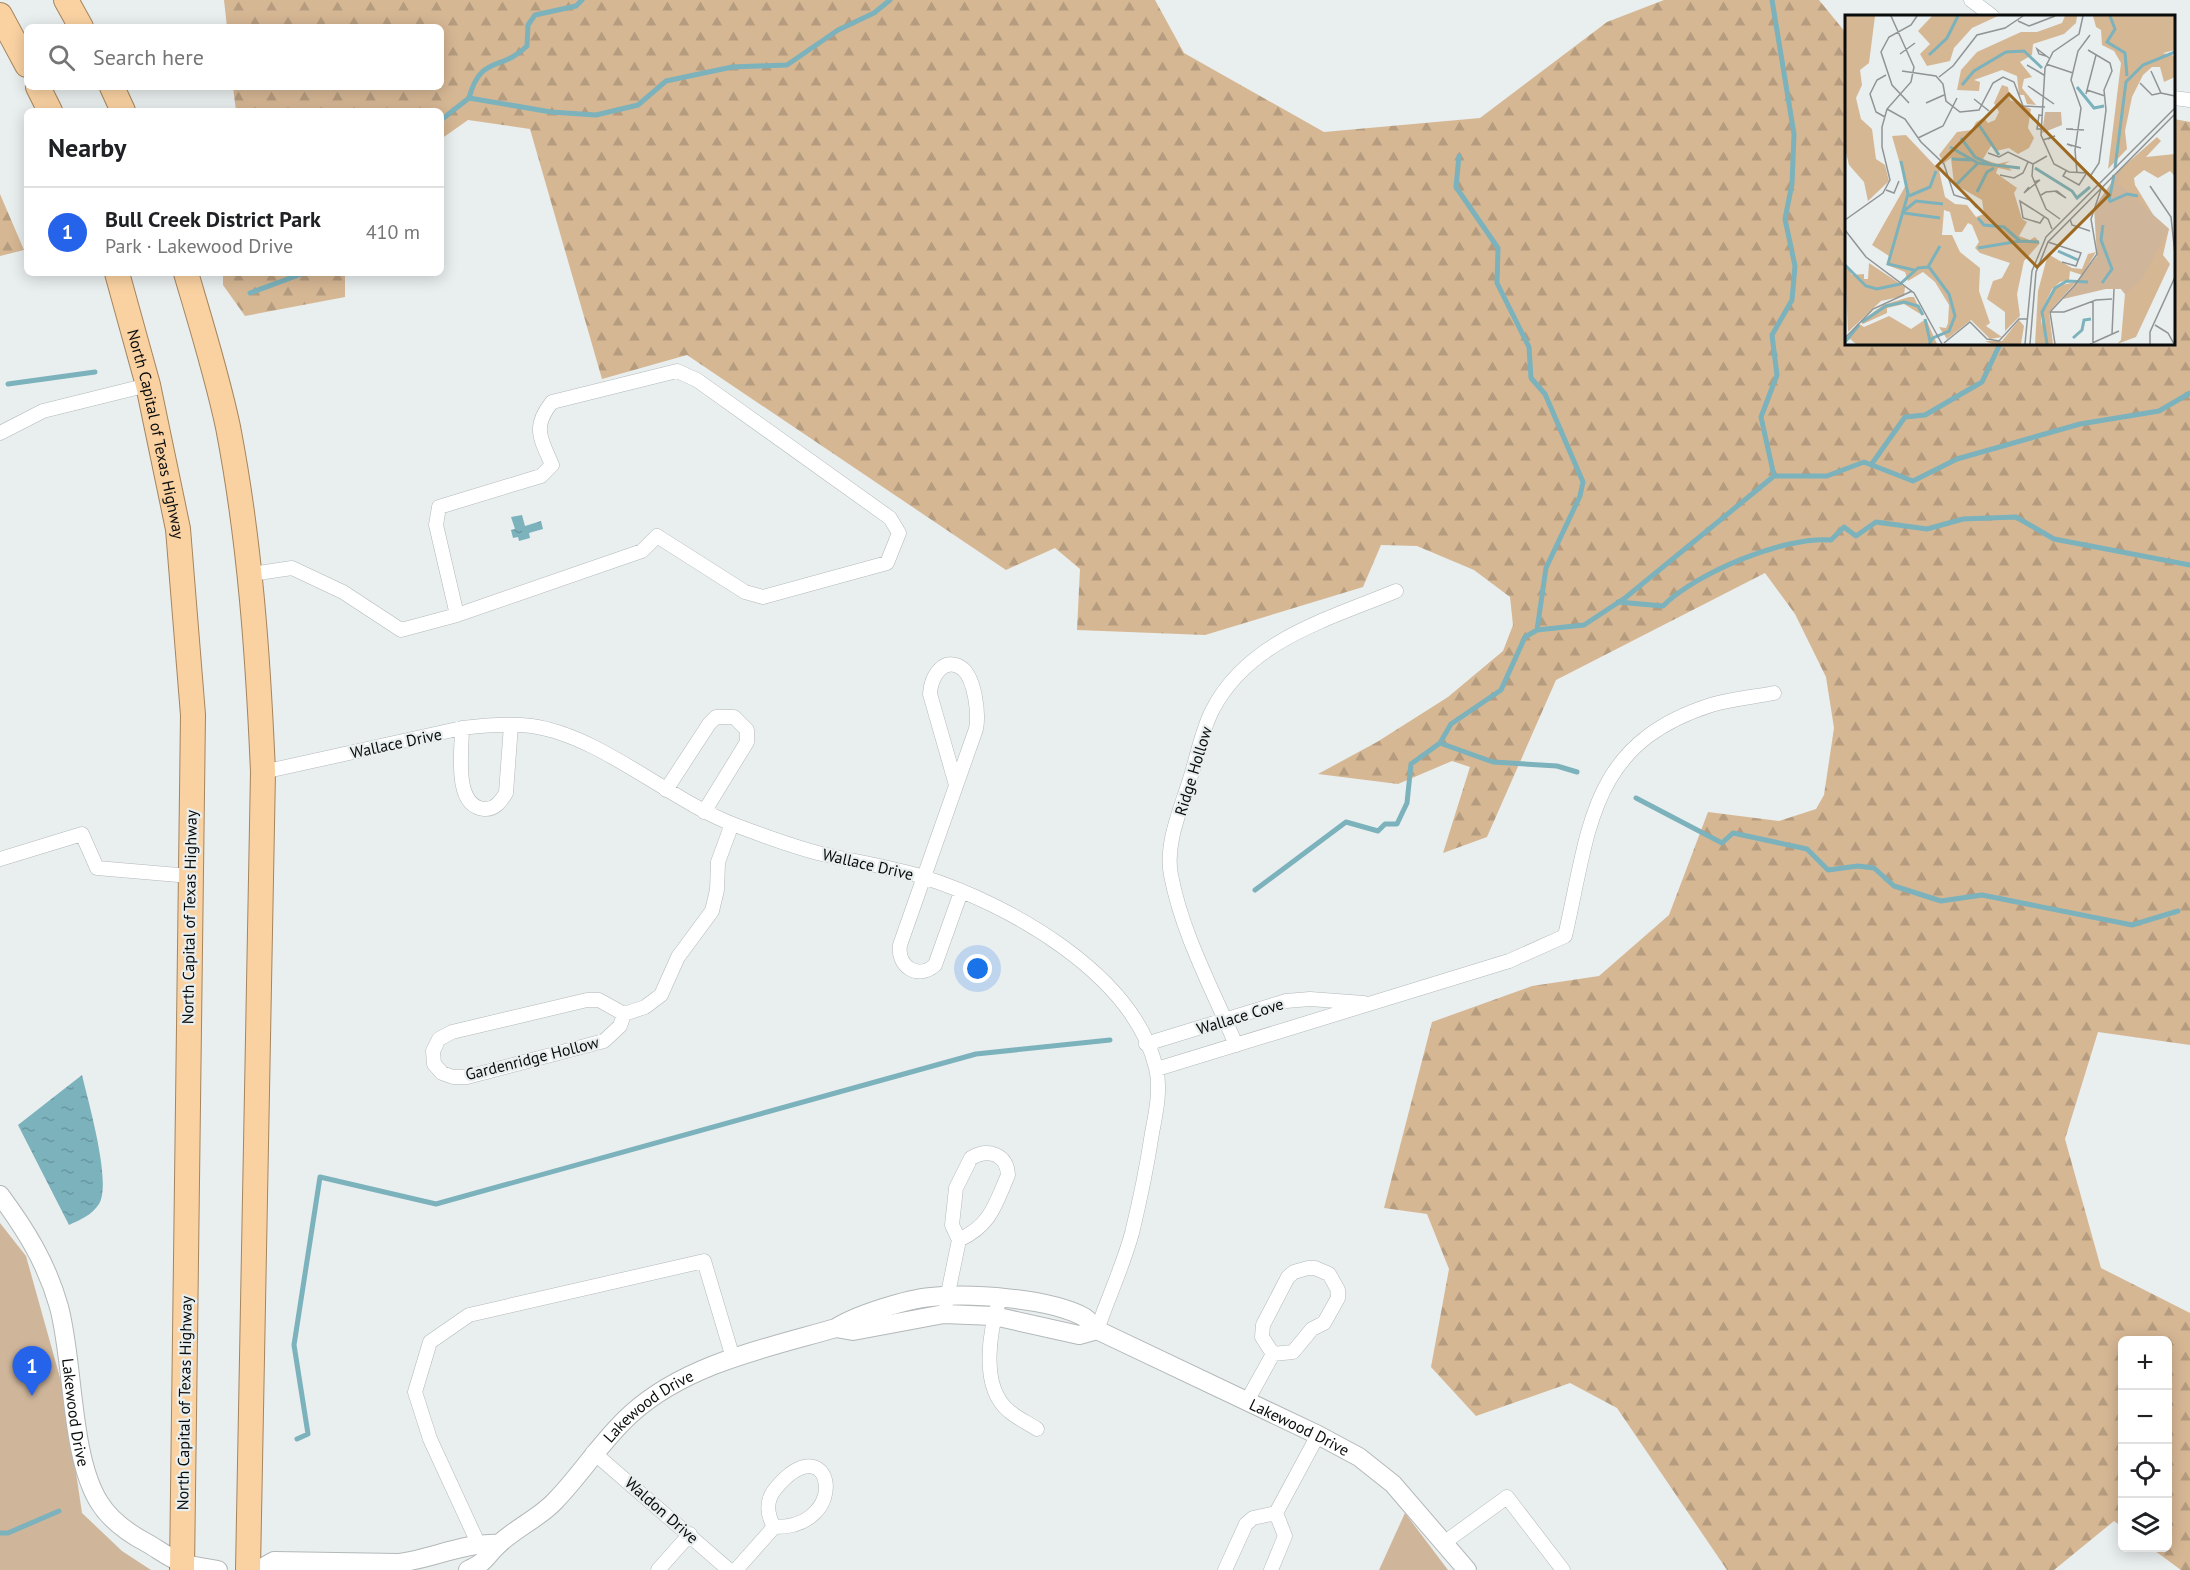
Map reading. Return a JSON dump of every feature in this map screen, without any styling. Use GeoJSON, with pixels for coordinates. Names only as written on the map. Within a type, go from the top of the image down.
{"type":"FeatureCollection","features":[{"type":"Feature","properties":{"kind":"highway"},"geometry":{"type":"LineString","coordinates":[[66,0],[79,24]]}},
{"type":"Feature","properties":{"kind":"highway"},"geometry":{"type":"LineString","coordinates":[[0,15],[24,59]]}},
{"type":"Feature","properties":{"kind":"highway"},"geometry":{"type":"LineString","coordinates":[[40,90],[48,108]]}},
{"type":"Feature","properties":{"kind":"highway"},"geometry":{"type":"LineString","coordinates":[[112,90],[122,108]]}},
{"type":"Feature","properties":{"kind":"highway","name":"North Capital of Texas Highway"},"geometry":{"type":"LineString","coordinates":[[118,276],[148,385],[178,529],[193,715],[182,1566]]}},
{"type":"Feature","properties":{"kind":"highway"},"geometry":{"type":"LineString","coordinates":[[187,276],[228,426],[251,574],[263,772],[248,1570]]}},
{"type":"Feature","properties":{"kind":"street"},"geometry":{"type":"LineString","coordinates":[[1971,0],[1991,15]]}},
{"type":"Feature","properties":{"kind":"street"},"geometry":{"type":"LineString","coordinates":[[2175,98],[2190,100]]}},
{"type":"Feature","properties":{"kind":"street"},"geometry":{"type":"LineString","coordinates":[[251,574],[292,568],[343,592],[400,630],[458,615],[642,551],[657,536],[745,592],[763,597],[887,563],[899,533],[890,518],[698,380],[677,371],[552,402],[541,417],[539,434],[552,465],[540,476],[439,507],[436,525],[458,615]]}},
{"type":"Feature","properties":{"kind":"street"},"geometry":{"type":"LineString","coordinates":[[0,433],[43,411],[148,385]]}},
{"type":"Feature","properties":{"kind":"street","name":"Ridge Hollow"},"geometry":{"type":"LineString","coordinates":[[1236,1044],[1178,906],[1170,872],[1173,835],[1211,712],[1222,693],[1253,659],[1290,635],[1396,591]]}},
{"type":"Feature","properties":{"kind":"street"},"geometry":{"type":"LineString","coordinates":[[956,785],[930,694],[930,681],[935,673],[948,665],[957,666],[967,674],[978,717],[956,785],[900,945],[899,955],[903,964],[910,970],[923,972],[935,965],[961,892]]}},
{"type":"Feature","properties":{"kind":"street","name":"Wallace Cove"},"geometry":{"type":"LineString","coordinates":[[1157,1069],[1509,961],[1564,936],[1596,804],[1612,772],[1639,742],[1667,723],[1712,705],[1774,693]]}},
{"type":"Feature","properties":{"kind":"street"},"geometry":{"type":"LineString","coordinates":[[666,790],[709,724],[716,717],[734,717],[747,730],[747,742],[704,812]]}},
{"type":"Feature","properties":{"kind":"street","name":"Wallace Drive"},"geometry":{"type":"LineString","coordinates":[[263,772],[462,728],[494,724],[534,726],[574,739],[704,812],[732,824],[821,854],[923,877],[961,892],[1041,931],[1107,984],[1133,1014],[1157,1069],[1156,1108],[1131,1236],[1096,1330]]}},
{"type":"Feature","properties":{"kind":"street"},"geometry":{"type":"LineString","coordinates":[[462,728],[461,787],[472,804],[482,809],[491,808],[501,801],[506,793],[511,725]]}},
{"type":"Feature","properties":{"kind":"street"},"geometry":{"type":"LineString","coordinates":[[624,1014],[645,1007],[661,995],[678,957],[712,911],[717,890],[718,862],[732,824]]}},
{"type":"Feature","properties":{"kind":"street"},"geometry":{"type":"LineString","coordinates":[[0,859],[82,834],[97,868],[190,876]]}},
{"type":"Feature","properties":{"kind":"street","name":"Wallace Cove"},"geometry":{"type":"LineString","coordinates":[[1146,1044],[1286,1001],[1310,999],[1372,1004]]}},
{"type":"Feature","properties":{"kind":"street","name":"Gardenridge Hollow"},"geometry":{"type":"LineString","coordinates":[[587,1000],[599,1000],[624,1014],[620,1026],[604,1041],[467,1077],[442,1073],[434,1064],[433,1051],[436,1045],[440,1039],[452,1032],[587,1000]]}},
{"type":"Feature","properties":{"kind":"street"},"geometry":{"type":"LineString","coordinates":[[946,1305],[959,1240],[952,1225],[956,1188],[967,1164],[979,1153],[990,1152],[998,1155],[1007,1168],[1008,1174],[988,1220],[975,1233],[959,1240]]}},
{"type":"Feature","properties":{"kind":"street","name":"Lakewood Drive"},"geometry":{"type":"LineString","coordinates":[[0,1195],[27,1231],[47,1270],[56,1298],[67,1349],[83,1460],[99,1502],[111,1518],[131,1534],[182,1566],[218,1570]]}},
{"type":"Feature","properties":{"kind":"street"},"geometry":{"type":"LineString","coordinates":[[478,1543],[430,1439],[415,1392],[430,1342],[469,1315],[704,1261],[733,1358]]}},
{"type":"Feature","properties":{"kind":"street"},"geometry":{"type":"LineString","coordinates":[[1308,1268],[1329,1274],[1338,1290],[1338,1298],[1324,1323],[1312,1329],[1293,1352],[1273,1354],[1262,1337],[1263,1325],[1288,1277],[1294,1272],[1308,1268]]}},
{"type":"Feature","properties":{"kind":"street","name":"Lakewood Drive"},"geometry":{"type":"LineString","coordinates":[[468,1570],[484,1563],[499,1544],[556,1501],[593,1452],[642,1406],[678,1381],[733,1358],[836,1328],[850,1319],[930,1297],[946,1305],[1079,1335],[1096,1330]]}},
{"type":"Feature","properties":{"kind":"street"},"geometry":{"type":"LineString","coordinates":[[1000,1298],[994,1316],[988,1351],[993,1385],[1007,1410],[1037,1429]]}},
{"type":"Feature","properties":{"kind":"street","name":"Lakewood Drive"},"geometry":{"type":"LineString","coordinates":[[946,1305],[1000,1298],[1055,1306],[1085,1317],[1096,1330],[1318,1435],[1359,1457],[1394,1484],[1467,1570]]}},
{"type":"Feature","properties":{"kind":"street"},"geometry":{"type":"LineString","coordinates":[[1247,1401],[1273,1354]]}},
{"type":"Feature","properties":{"kind":"street"},"geometry":{"type":"LineString","coordinates":[[1225,1570],[1246,1524],[1253,1518],[1276,1513],[1318,1435]]}},
{"type":"Feature","properties":{"kind":"street","name":"Waldon Drive"},"geometry":{"type":"LineString","coordinates":[[593,1452],[729,1570]]}},
{"type":"Feature","properties":{"kind":"street"},"geometry":{"type":"LineString","coordinates":[[736,1570],[774,1527],[790,1527],[803,1523],[825,1499],[828,1487],[825,1477],[819,1470],[809,1467],[798,1468],[787,1476],[773,1492],[768,1503],[768,1516],[774,1527]]}},
{"type":"Feature","properties":{"kind":"street"},"geometry":{"type":"LineString","coordinates":[[1445,1542],[1507,1497],[1563,1570]]}},
{"type":"Feature","properties":{"kind":"street"},"geometry":{"type":"LineString","coordinates":[[1271,1570],[1285,1536],[1276,1513]]}},
{"type":"Feature","properties":{"kind":"street"},"geometry":{"type":"LineString","coordinates":[[658,1570],[690,1534]]}},
{"type":"Feature","properties":{"kind":"street"},"geometry":{"type":"LineString","coordinates":[[258,1570],[274,1561],[416,1565],[478,1543],[499,1544]]}},
{"type":"Feature","properties":{"kind":"green space"},"geometry":{"type":"Polygon","coordinates":[[[224,0],[1155,0],[1184,53],[1324,132],[1480,118],[1607,22],[1664,0],[1819,0],[1845,32],[1845,345],[2175,345],[2175,119],[2190,122],[2190,1045],[2098,1032],[2065,1139],[2101,1268],[2190,1313],[2190,1570],[2181,1570],[2156,1552],[2172,1552],[2172,1336],[2118,1336],[2118,1524],[2114,1521],[2054,1570],[1727,1570],[1617,1408],[1570,1383],[1476,1416],[1431,1367],[1449,1269],[1427,1214],[1384,1208],[1432,1022],[1532,986],[1599,976],[1669,915],[1708,812],[1779,821],[1816,809],[1824,795],[1834,728],[1826,677],[1795,614],[1765,573],[1556,680],[1487,837],[1443,853],[1470,767],[1452,761],[1398,784],[1318,774],[1377,742],[1448,697],[1503,651],[1513,625],[1510,597],[1474,570],[1417,546],[1381,545],[1363,587],[1205,635],[1077,630],[1080,569],[1055,548],[1006,570],[687,355],[602,379],[530,129],[468,120],[444,137],[444,108],[236,108],[233,90],[444,90],[444,24],[227,24],[224,0]]]}},
{"type":"Feature","properties":{"kind":"green space"},"geometry":{"type":"Polygon","coordinates":[[[0,194],[24,250],[0,256],[0,194]]]}},
{"type":"Feature","properties":{"kind":"green space"},"geometry":{"type":"Polygon","coordinates":[[[223,276],[345,276],[345,297],[245,316],[223,285],[223,276]]]}},
{"type":"Feature","properties":{"kind":"shaded area"},"geometry":{"type":"Polygon","coordinates":[[[0,1223],[26,1256],[64,1392],[82,1513],[122,1551],[151,1570],[0,1570],[0,1223]]]}},
{"type":"Feature","properties":{"kind":"shaded area"},"geometry":{"type":"Polygon","coordinates":[[[1405,1513],[1448,1570],[1379,1570],[1405,1513]]]}},
{"type":"Feature","properties":{"kind":"water"},"geometry":{"type":"Polygon","coordinates":[[[522,515],[525,526],[541,521],[543,529],[529,533],[530,538],[519,541],[518,537],[513,538],[511,530],[515,529],[511,517],[522,515]]]}},
{"type":"Feature","properties":{"kind":"water"},"geometry":{"type":"Polygon","coordinates":[[[82,1075],[98,1141],[103,1179],[102,1193],[99,1204],[93,1211],[69,1225],[18,1125],[82,1075]]]}},
{"type":"Feature","properties":{"kind":"waterway"},"geometry":{"type":"LineString","coordinates":[[469,98],[479,75],[493,65],[518,54],[527,46],[528,25],[535,15],[576,6],[582,0]]}},
{"type":"Feature","properties":{"kind":"waterway"},"geometry":{"type":"LineString","coordinates":[[444,118],[469,98],[551,112],[596,115],[638,105],[666,81],[732,67],[787,65],[838,30],[874,13],[890,0]]}},
{"type":"Feature","properties":{"kind":"waterway"},"geometry":{"type":"LineString","coordinates":[[1772,0],[1794,134],[1792,184],[1785,219],[1795,266],[1792,300],[1772,335],[1777,375],[1761,417],[1774,476]]}},
{"type":"Feature","properties":{"kind":"waterway"},"geometry":{"type":"LineString","coordinates":[[1459,156],[1456,187],[1498,248],[1497,283],[1529,347],[1531,378],[1545,394],[1583,482],[1580,496],[1546,568],[1537,630]]}},
{"type":"Feature","properties":{"kind":"waterway"},"geometry":{"type":"LineString","coordinates":[[250,293],[296,276]]}},
{"type":"Feature","properties":{"kind":"waterway"},"geometry":{"type":"LineString","coordinates":[[1871,465],[1905,417],[1925,415],[1982,382],[2000,345]]}},
{"type":"Feature","properties":{"kind":"waterway"},"geometry":{"type":"LineString","coordinates":[[8,384],[95,372]]}},
{"type":"Feature","properties":{"kind":"waterway"},"geometry":{"type":"LineString","coordinates":[[1255,890],[1346,822],[1378,831],[1385,824],[1397,824],[1407,803],[1411,764],[1440,743],[1451,724],[1501,690],[1525,637],[1537,630],[1584,625],[1625,598],[1774,476],[1827,476],[1864,462],[1913,481],[1957,459],[2080,424],[2159,411],[2190,393]]}},
{"type":"Feature","properties":{"kind":"waterway"},"geometry":{"type":"LineString","coordinates":[[1618,602],[1663,606],[1697,581],[1742,559],[1790,544],[1812,540],[1831,540],[1844,527],[1856,536],[1876,522],[1927,529],[1963,519],[2016,517],[2054,539],[2190,565]]}},
{"type":"Feature","properties":{"kind":"waterway"},"geometry":{"type":"LineString","coordinates":[[1440,743],[1493,762],[1557,766],[1577,772]]}},
{"type":"Feature","properties":{"kind":"waterway"},"geometry":{"type":"LineString","coordinates":[[1636,798],[1722,843],[1733,833],[1807,849],[1828,870],[1858,866],[1874,868],[1894,886],[1941,901],[1982,895],[2132,925],[2178,911]]}},
{"type":"Feature","properties":{"kind":"waterway"},"geometry":{"type":"LineString","coordinates":[[297,1439],[308,1434],[294,1345],[320,1177],[436,1204],[976,1054],[1110,1040]]}},
{"type":"Feature","properties":{"kind":"waterway"},"geometry":{"type":"LineString","coordinates":[[0,1533],[8,1533],[59,1511]]}},
{"type":"Feature","properties":{"kind":"place","name":"Bull Creek District Park"},"geometry":{"type":"Point","coordinates":[32,1396]}}]}
